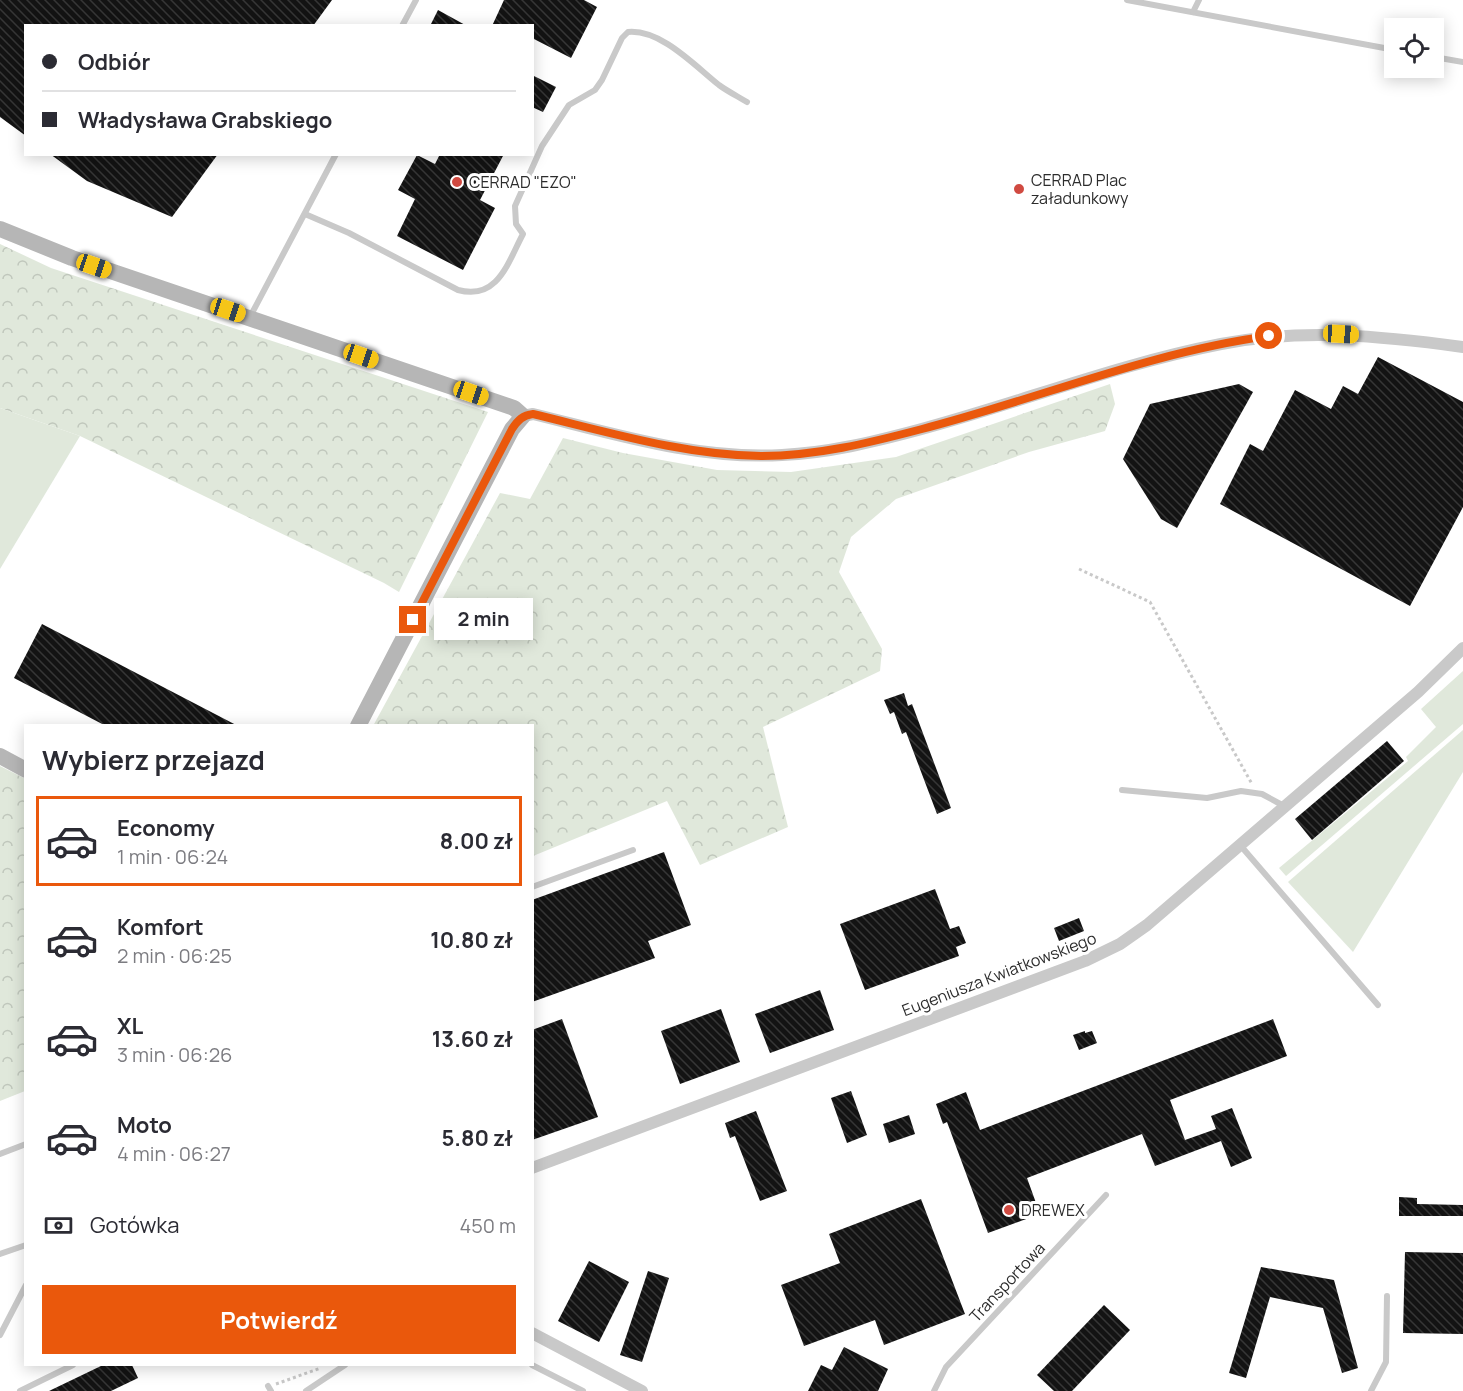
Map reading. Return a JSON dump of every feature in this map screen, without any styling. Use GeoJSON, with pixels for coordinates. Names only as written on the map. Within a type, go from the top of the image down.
{"type":"FeatureCollection","features":[{"type":"Feature","properties":{"kind":"street"},"geometry":{"type":"LineString","coordinates":[[0,229],[72,258],[514,408],[523,416]]}},
{"type":"Feature","properties":{"kind":"street"},"geometry":{"type":"LineString","coordinates":[[359,724],[512,429],[523,416],[533,414],[693,450],[761,456],[799,454],[879,440],[955,420],[1167,355],[1245,339],[1341,334],[1393,337],[1463,347]]}},
{"type":"Feature","properties":{"kind":"street","name":"Eugeniusza Kwiatkowskiego"},"geometry":{"type":"LineString","coordinates":[[534,1167],[1085,961],[1120,944],[1147,925],[1418,692],[1463,648]]}},
{"type":"Feature","properties":{"kind":"street"},"geometry":{"type":"LineString","coordinates":[[0,756],[24,769]]}},
{"type":"Feature","properties":{"kind":"street"},"geometry":{"type":"LineString","coordinates":[[534,1334],[642,1391]]}},
{"type":"Feature","properties":{"kind":"lane"},"geometry":{"type":"LineString","coordinates":[[403,24],[416,0]]}},
{"type":"Feature","properties":{"kind":"lane"},"geometry":{"type":"LineString","coordinates":[[1127,0],[1384,48]]}},
{"type":"Feature","properties":{"kind":"lane"},"geometry":{"type":"LineString","coordinates":[[1193,12],[1199,0]]}},
{"type":"Feature","properties":{"kind":"lane"},"geometry":{"type":"LineString","coordinates":[[305,214],[349,233],[458,290],[470,293],[481,292],[497,281],[523,234],[516,224],[515,206],[542,146],[569,105],[595,90],[628,32],[638,31],[677,50],[720,86],[747,102]]}},
{"type":"Feature","properties":{"kind":"lane"},"geometry":{"type":"LineString","coordinates":[[1444,59],[1463,62]]}},
{"type":"Feature","properties":{"kind":"lane"},"geometry":{"type":"LineString","coordinates":[[250,318],[335,156]]}},
{"type":"Feature","properties":{"kind":"lane"},"geometry":{"type":"LineString","coordinates":[[1122,790],[1207,798],[1241,791],[1258,794],[1284,806]]}},
{"type":"Feature","properties":{"kind":"lane"},"geometry":{"type":"LineString","coordinates":[[1240,845],[1378,1005]]}},
{"type":"Feature","properties":{"kind":"lane"},"geometry":{"type":"LineString","coordinates":[[534,886],[633,850]]}},
{"type":"Feature","properties":{"kind":"lane"},"geometry":{"type":"LineString","coordinates":[[0,1154],[24,1145]]}},
{"type":"Feature","properties":{"kind":"lane","name":"Transportowa"},"geometry":{"type":"LineString","coordinates":[[934,1391],[946,1368],[1106,1195]]}},
{"type":"Feature","properties":{"kind":"lane"},"geometry":{"type":"LineString","coordinates":[[0,1254],[24,1246]]}},
{"type":"Feature","properties":{"kind":"lane"},"geometry":{"type":"LineString","coordinates":[[0,1335],[24,1289]]}},
{"type":"Feature","properties":{"kind":"lane"},"geometry":{"type":"LineString","coordinates":[[1371,1391],[1386,1362],[1387,1296]]}},
{"type":"Feature","properties":{"kind":"lane"},"geometry":{"type":"LineString","coordinates":[[20,1391],[71,1366]]}},
{"type":"Feature","properties":{"kind":"lane"},"geometry":{"type":"LineString","coordinates":[[306,1391],[344,1366]]}},
{"type":"Feature","properties":{"kind":"lane"},"geometry":{"type":"LineString","coordinates":[[534,1366],[583,1391]]}},
{"type":"Feature","properties":{"kind":"lane"},"geometry":{"type":"LineString","coordinates":[[317,1391],[320,1382]]}},
{"type":"Feature","properties":{"kind":"path"},"geometry":{"type":"LineString","coordinates":[[1079,569],[1150,602],[1258,794]]}},
{"type":"Feature","properties":{"kind":"path"},"geometry":{"type":"LineString","coordinates":[[270,1389],[328,1366]]}},
{"type":"Feature","properties":{"kind":"green space"},"geometry":{"type":"Polygon","coordinates":[[[0,244],[51,268],[488,412],[399,592],[80,436],[0,408],[0,244]]]}},
{"type":"Feature","properties":{"kind":"green space"},"geometry":{"type":"Polygon","coordinates":[[[1110,384],[1115,404],[1105,431],[1029,452],[896,499],[851,537],[839,572],[882,649],[880,671],[763,727],[788,827],[700,865],[667,801],[534,856],[534,724],[374,724],[500,493],[530,499],[563,438],[623,453],[717,470],[791,472],[896,457],[1110,384]]]}},
{"type":"Feature","properties":{"kind":"green space"},"geometry":{"type":"Polygon","coordinates":[[[0,408],[80,436],[0,569],[0,408]]]}},
{"type":"Feature","properties":{"kind":"green space"},"geometry":{"type":"Polygon","coordinates":[[[1463,671],[1463,724],[1286,876],[1279,868],[1408,761],[1406,757],[1436,727],[1421,709],[1463,671]]]}},
{"type":"Feature","properties":{"kind":"green space"},"geometry":{"type":"Polygon","coordinates":[[[1463,730],[1463,772],[1353,952],[1288,882],[1463,730]]]}},
{"type":"Feature","properties":{"kind":"green space"},"geometry":{"type":"Polygon","coordinates":[[[0,766],[24,778],[24,1091],[0,1101],[0,766]]]}},
{"type":"Feature","properties":{"kind":"building"},"geometry":{"type":"Polygon","coordinates":[[[0,0],[332,0],[314,24],[24,24],[24,135],[0,117],[0,0]]]}},
{"type":"Feature","properties":{"kind":"building"},"geometry":{"type":"Polygon","coordinates":[[[504,0],[584,0],[597,7],[571,58],[534,39],[534,24],[493,24],[504,0]]]}},
{"type":"Feature","properties":{"kind":"building"},"geometry":{"type":"Polygon","coordinates":[[[438,10],[463,24],[431,24],[438,10]]]}},
{"type":"Feature","properties":{"kind":"building"},"geometry":{"type":"Polygon","coordinates":[[[534,76],[556,87],[543,112],[534,108],[534,76]]]}},
{"type":"Feature","properties":{"kind":"building"},"geometry":{"type":"Polygon","coordinates":[[[53,156],[217,156],[172,217],[87,181],[53,156]]]}},
{"type":"Feature","properties":{"kind":"building"},"geometry":{"type":"Polygon","coordinates":[[[416,156],[435,164],[439,156],[503,156],[480,200],[495,208],[463,270],[397,236],[415,199],[398,190],[416,156]]]}},
{"type":"Feature","properties":{"kind":"building"},"geometry":{"type":"Polygon","coordinates":[[[1378,357],[1463,402],[1463,507],[1410,606],[1220,504],[1250,444],[1263,451],[1295,390],[1331,409],[1343,386],[1358,394],[1378,357]]]}},
{"type":"Feature","properties":{"kind":"building"},"geometry":{"type":"Polygon","coordinates":[[[1239,384],[1253,392],[1177,528],[1161,519],[1123,459],[1150,404],[1239,384]]]}},
{"type":"Feature","properties":{"kind":"building"},"geometry":{"type":"Polygon","coordinates":[[[42,624],[234,724],[102,724],[14,678],[42,624]]]}},
{"type":"Feature","properties":{"kind":"building"},"geometry":{"type":"Polygon","coordinates":[[[904,693],[908,706],[912,704],[951,808],[937,814],[906,732],[902,734],[894,712],[890,714],[884,700],[904,693]]]}},
{"type":"Feature","properties":{"kind":"building"},"geometry":{"type":"Polygon","coordinates":[[[1387,741],[1404,761],[1312,840],[1295,819],[1387,741]]]}},
{"type":"Feature","properties":{"kind":"building"},"geometry":{"type":"Polygon","coordinates":[[[664,852],[691,925],[648,941],[655,958],[534,1001],[534,899],[664,852]]]}},
{"type":"Feature","properties":{"kind":"building"},"geometry":{"type":"Polygon","coordinates":[[[935,889],[950,929],[959,926],[966,943],[956,947],[959,956],[865,990],[840,924],[935,889]]]}},
{"type":"Feature","properties":{"kind":"building"},"geometry":{"type":"Polygon","coordinates":[[[1079,918],[1084,931],[1059,941],[1054,928],[1079,918]]]}},
{"type":"Feature","properties":{"kind":"building"},"geometry":{"type":"Polygon","coordinates":[[[820,990],[834,1030],[770,1053],[755,1014],[820,990]]]}},
{"type":"Feature","properties":{"kind":"building"},"geometry":{"type":"Polygon","coordinates":[[[721,1009],[740,1062],[680,1084],[661,1031],[721,1009]]]}},
{"type":"Feature","properties":{"kind":"building"},"geometry":{"type":"Polygon","coordinates":[[[562,1019],[598,1117],[534,1139],[534,1029],[562,1019]]]}},
{"type":"Feature","properties":{"kind":"building"},"geometry":{"type":"Polygon","coordinates":[[[1273,1019],[1287,1056],[1170,1100],[1185,1140],[1216,1129],[1211,1116],[1232,1108],[1252,1158],[1231,1167],[1221,1141],[1155,1166],[1142,1134],[1027,1178],[1040,1214],[988,1233],[947,1122],[943,1124],[936,1104],[966,1092],[980,1130],[1273,1019]]]}},
{"type":"Feature","properties":{"kind":"building"},"geometry":{"type":"Polygon","coordinates":[[[1085,1031],[1085,1033],[1092,1031],[1097,1043],[1079,1050],[1073,1035],[1085,1031]]]}},
{"type":"Feature","properties":{"kind":"building"},"geometry":{"type":"Polygon","coordinates":[[[851,1091],[867,1135],[847,1143],[831,1098],[851,1091]]]}},
{"type":"Feature","properties":{"kind":"building"},"geometry":{"type":"Polygon","coordinates":[[[756,1111],[787,1191],[760,1201],[735,1136],[730,1138],[725,1123],[756,1111]]]}},
{"type":"Feature","properties":{"kind":"building"},"geometry":{"type":"Polygon","coordinates":[[[909,1115],[915,1134],[889,1143],[883,1124],[909,1115]]]}},
{"type":"Feature","properties":{"kind":"building"},"geometry":{"type":"Polygon","coordinates":[[[1399,1197],[1417,1198],[1417,1204],[1463,1205],[1463,1216],[1399,1216],[1399,1197]]]}},
{"type":"Feature","properties":{"kind":"building"},"geometry":{"type":"Polygon","coordinates":[[[921,1199],[965,1314],[884,1345],[875,1320],[804,1346],[781,1285],[840,1263],[829,1234],[921,1199]]]}},
{"type":"Feature","properties":{"kind":"building"},"geometry":{"type":"Polygon","coordinates":[[[1405,1252],[1463,1253],[1463,1334],[1403,1333],[1405,1252]]]}},
{"type":"Feature","properties":{"kind":"building"},"geometry":{"type":"Polygon","coordinates":[[[589,1261],[629,1282],[599,1342],[558,1321],[589,1261]]]}},
{"type":"Feature","properties":{"kind":"building"},"geometry":{"type":"Polygon","coordinates":[[[1261,1267],[1334,1280],[1358,1368],[1342,1373],[1323,1308],[1270,1297],[1246,1378],[1229,1373],[1261,1267]]]}},
{"type":"Feature","properties":{"kind":"building"},"geometry":{"type":"Polygon","coordinates":[[[648,1271],[669,1278],[642,1362],[620,1355],[648,1271]]]}},
{"type":"Feature","properties":{"kind":"building"},"geometry":{"type":"Polygon","coordinates":[[[1104,1305],[1130,1330],[1072,1391],[1054,1391],[1037,1375],[1104,1305]]]}},
{"type":"Feature","properties":{"kind":"building"},"geometry":{"type":"Polygon","coordinates":[[[844,1347],[888,1369],[878,1391],[808,1391],[821,1365],[832,1370],[844,1347]]]}},
{"type":"Feature","properties":{"kind":"building"},"geometry":{"type":"Polygon","coordinates":[[[101,1366],[132,1366],[138,1378],[111,1391],[49,1391],[101,1366]]]}},
{"type":"Feature","properties":{"kind":"place","name":"CERRAD \"EZO\""},"geometry":{"type":"Point","coordinates":[457,182]}},
{"type":"Feature","properties":{"kind":"place","name":"CERRAD Plac załadunkowy"},"geometry":{"type":"Point","coordinates":[1019,189]}},
{"type":"Feature","properties":{"kind":"place","name":"DREWEX"},"geometry":{"type":"Point","coordinates":[1009,1210]}},
{"type":"Feature","properties":{"kind":"route"},"geometry":{"type":"LineString","coordinates":[[413,620],[512,429],[523,416],[533,414],[636,439],[724,454],[761,456],[810,453],[859,445],[955,420],[1167,355],[1269,336]]}}]}
